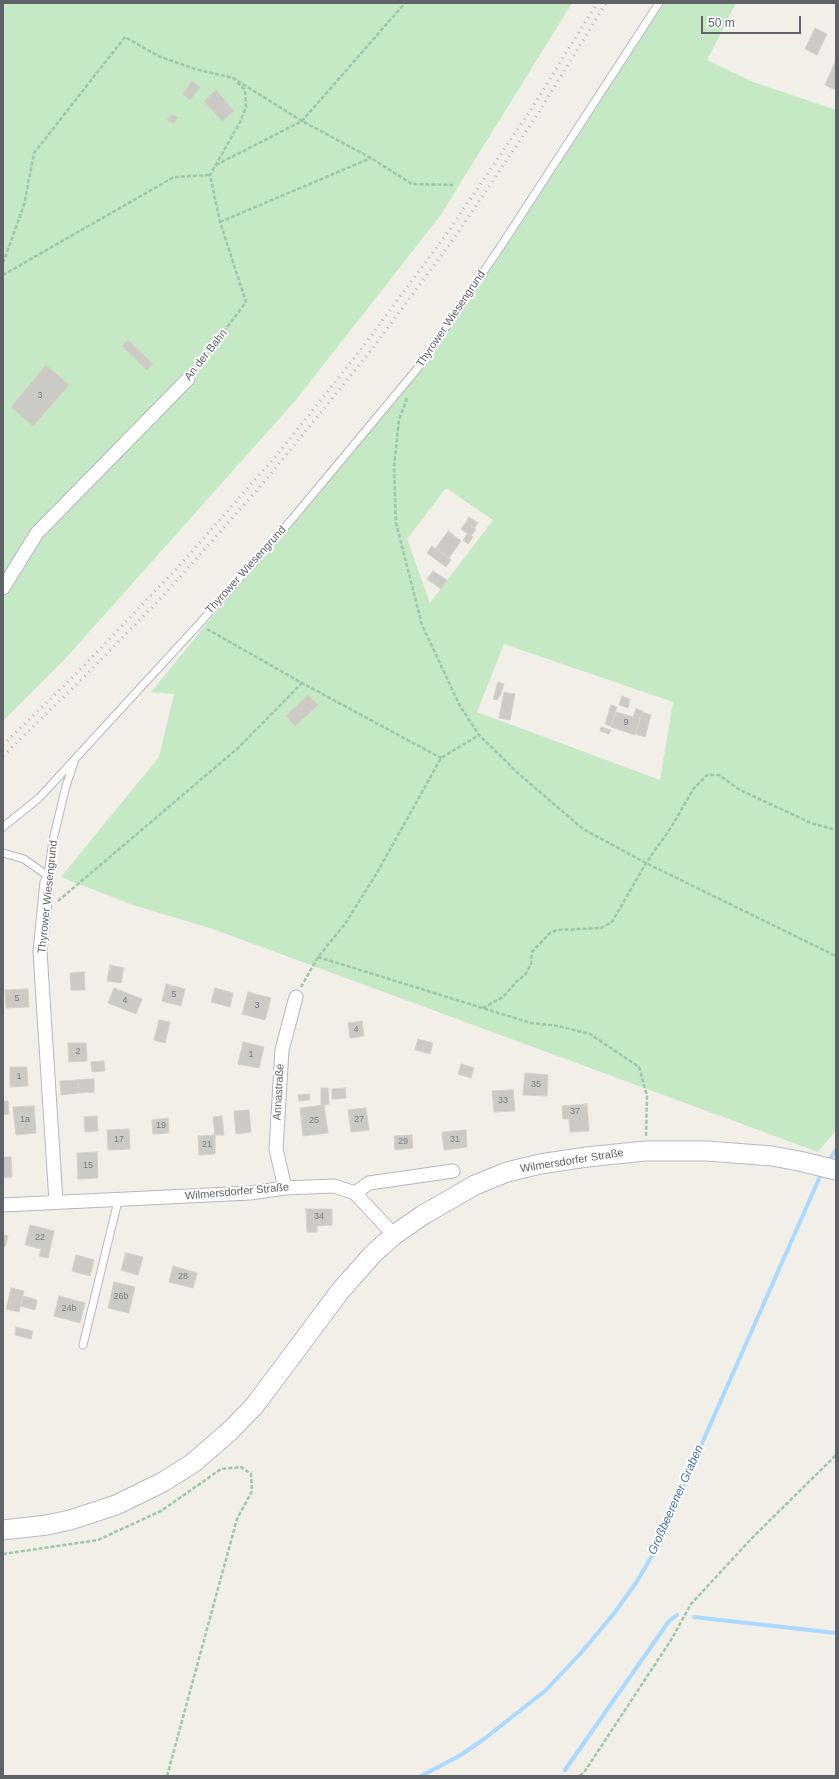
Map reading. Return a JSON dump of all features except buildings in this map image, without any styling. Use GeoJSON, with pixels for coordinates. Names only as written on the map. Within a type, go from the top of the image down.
{"type":"FeatureCollection","features":[{"type":"Feature","properties":{"kind":"main road","name":"Wilmersdorfer Straße"},"geometry":{"type":"LineString","coordinates":[[394,1235],[423,1215],[475,1185],[507,1172],[540,1164],[645,1151],[725,1152],[772,1156],[836,1170]]}},
{"type":"Feature","properties":{"kind":"main road"},"geometry":{"type":"LineString","coordinates":[[3,1530],[55,1524],[111,1507],[142,1494],[193,1463],[231,1430],[255,1405],[341,1290],[373,1254],[394,1235]]}},
{"type":"Feature","properties":{"kind":"street","name":"An der Bahn"},"geometry":{"type":"LineString","coordinates":[[3,588],[37,533],[188,379]]}},
{"type":"Feature","properties":{"kind":"street","name":"Thyrower Wiesengrund"},"geometry":{"type":"LineString","coordinates":[[47,879],[40,951],[56,1202]]}},
{"type":"Feature","properties":{"kind":"street","name":"Annastraße"},"geometry":{"type":"LineString","coordinates":[[285,1188],[276,1149],[282,1050],[296,997]]}},
{"type":"Feature","properties":{"kind":"street"},"geometry":{"type":"LineString","coordinates":[[355,1193],[369,1183],[453,1171]]}},
{"type":"Feature","properties":{"kind":"street","name":"Wilmersdorfer Straße"},"geometry":{"type":"LineString","coordinates":[[3,1205],[118,1201],[250,1193],[285,1188],[334,1186],[355,1193],[394,1235]]}},
{"type":"Feature","properties":{"kind":"lane","name":"Thyrower Wiesengrund"},"geometry":{"type":"LineString","coordinates":[[47,879],[53,840],[74,760],[199,624],[293,518],[417,369],[501,246],[659,3]]}},
{"type":"Feature","properties":{"kind":"lane"},"geometry":{"type":"LineString","coordinates":[[3,827],[39,798],[74,760]]}},
{"type":"Feature","properties":{"kind":"lane"},"geometry":{"type":"LineString","coordinates":[[3,853],[24,859],[47,879]]}},
{"type":"Feature","properties":{"kind":"lane"},"geometry":{"type":"LineString","coordinates":[[83,1345],[118,1201]]}},
{"type":"Feature","properties":{"kind":"path"},"geometry":{"type":"LineString","coordinates":[[215,166],[302,121],[405,3]]}},
{"type":"Feature","properties":{"kind":"path"},"geometry":{"type":"LineString","coordinates":[[3,263],[24,205],[34,153],[125,37],[158,56],[195,69],[233,78],[302,121],[371,158],[412,184],[453,185]]}},
{"type":"Feature","properties":{"kind":"path"},"geometry":{"type":"LineString","coordinates":[[3,275],[174,177],[210,175],[240,122],[246,107],[245,90],[233,78]]}},
{"type":"Feature","properties":{"kind":"path"},"geometry":{"type":"LineString","coordinates":[[220,222],[371,158]]}},
{"type":"Feature","properties":{"kind":"path","name":"An der Bahn"},"geometry":{"type":"LineString","coordinates":[[188,379],[246,302],[220,222],[210,175]]}},
{"type":"Feature","properties":{"kind":"path"},"geometry":{"type":"LineString","coordinates":[[417,369],[399,420],[394,467],[396,523],[422,625],[460,706],[479,735],[520,775],[583,829],[646,863],[836,956]]}},
{"type":"Feature","properties":{"kind":"path"},"geometry":{"type":"LineString","coordinates":[[199,624],[302,683],[441,758]]}},
{"type":"Feature","properties":{"kind":"path"},"geometry":{"type":"LineString","coordinates":[[44,913],[238,748],[302,683]]}},
{"type":"Feature","properties":{"kind":"path"},"geometry":{"type":"LineString","coordinates":[[296,997],[318,957],[345,924],[378,871],[441,758],[479,735]]}},
{"type":"Feature","properties":{"kind":"path"},"geometry":{"type":"LineString","coordinates":[[483,1008],[503,997],[517,981],[526,975],[531,964],[532,952],[550,933],[557,930],[601,928],[612,922],[646,863],[670,829],[694,788],[707,775],[719,775],[740,790],[811,823],[836,830]]}},
{"type":"Feature","properties":{"kind":"path"},"geometry":{"type":"LineString","coordinates":[[318,957],[531,1023],[558,1026],[590,1034],[639,1067],[647,1096],[645,1151]]}},
{"type":"Feature","properties":{"kind":"path"},"geometry":{"type":"LineString","coordinates":[[580,1776],[585,1771],[671,1640],[691,1604],[752,1538],[836,1455]]}},
{"type":"Feature","properties":{"kind":"path"},"geometry":{"type":"LineString","coordinates":[[3,1554],[98,1540],[161,1511],[221,1469],[241,1467],[251,1474],[252,1491],[237,1519],[167,1776]]}},
{"type":"Feature","properties":{"kind":"green space"},"geometry":{"type":"Polygon","coordinates":[[[3,3],[572,3],[440,216],[295,401],[65,659],[3,721],[3,3]]]}},
{"type":"Feature","properties":{"kind":"green space"},"geometry":{"type":"Polygon","coordinates":[[[664,3],[736,3],[707,60],[753,82],[836,110],[836,1130],[818,1152],[210,928],[133,905],[61,877],[159,757],[174,694],[151,692],[417,366],[571,146],[664,3]],[[446,488],[407,539],[430,603],[493,520],[446,488]],[[504,644],[477,712],[660,780],[673,702],[504,644]]]}},
{"type":"Feature","properties":{"kind":"waterway","name":"Großbeerener Graben"},"geometry":{"type":"LineString","coordinates":[[827,1163],[836,1150]]}},
{"type":"Feature","properties":{"kind":"waterway","name":"Großbeerener Graben"},"geometry":{"type":"LineString","coordinates":[[421,1776],[461,1755],[484,1739],[545,1691],[580,1654],[612,1616],[636,1583],[653,1554],[822,1172]]}},
{"type":"Feature","properties":{"kind":"waterway"},"geometry":{"type":"LineString","coordinates":[[565,1770],[669,1621],[677,1615]]}},
{"type":"Feature","properties":{"kind":"waterway"},"geometry":{"type":"LineString","coordinates":[[694,1617],[836,1633]]}},
{"type":"Feature","properties":{"kind":"railway"},"geometry":{"type":"LineString","coordinates":[[3,745],[75,675],[179,566],[276,456],[321,400],[365,344],[448,232],[532,108],[597,3]]}},
{"type":"Feature","properties":{"kind":"railway"},"geometry":{"type":"LineString","coordinates":[[3,756],[81,680],[164,595],[259,488],[372,349],[455,237],[539,112],[606,3]]}}]}
